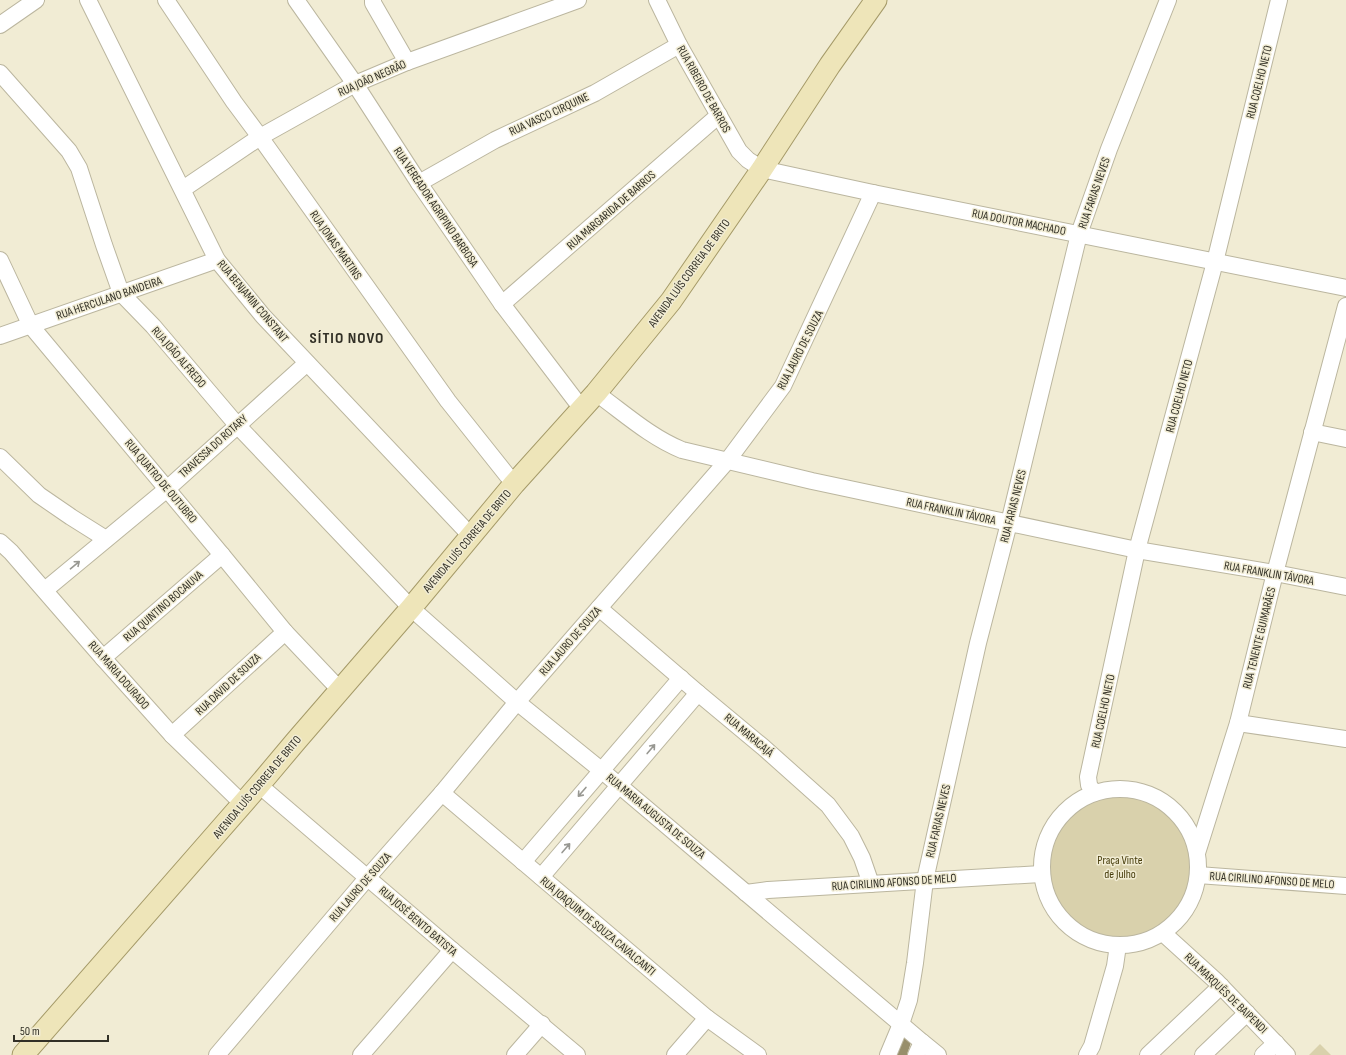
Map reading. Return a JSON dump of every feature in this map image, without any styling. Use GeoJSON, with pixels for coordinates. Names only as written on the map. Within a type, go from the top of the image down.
{"type":"FeatureCollection","features":[{"type":"Feature","properties":{"kind":"main road","name":"AVENIDA LUÍS CORREIA DE BRITO"},"geometry":{"type":"LineString","coordinates":[[23,1055],[260,785],[411,608],[514,484],[596,393],[671,301],[762,169],[830,65],[876,0]]}},
{"type":"Feature","properties":{"kind":"street"},"geometry":{"type":"LineString","coordinates":[[0,25],[36,0]]}},
{"type":"Feature","properties":{"kind":"street","name":"RUA BENJAMIN CONSTANT"},"geometry":{"type":"LineString","coordinates":[[88,0],[218,260],[263,316],[471,536]]}},
{"type":"Feature","properties":{"kind":"street","name":"RUA JONAS MARTINS"},"geometry":{"type":"LineString","coordinates":[[166,0],[234,102],[448,401],[514,484]]}},
{"type":"Feature","properties":{"kind":"street","name":"RUA VEREADOR AGRIPINO BARBOSA"},"geometry":{"type":"LineString","coordinates":[[296,0],[355,84],[419,183],[502,304],[582,409]]}},
{"type":"Feature","properties":{"kind":"street"},"geometry":{"type":"LineString","coordinates":[[373,0],[373,3],[407,62]]}},
{"type":"Feature","properties":{"kind":"street","name":"RUA JOÃO NEGRÃO"},"geometry":{"type":"LineString","coordinates":[[183,189],[260,137],[355,84],[407,62],[578,0]]}},
{"type":"Feature","properties":{"kind":"street","name":"RUA RIBEIRO DE BARROS"},"geometry":{"type":"LineString","coordinates":[[657,0],[679,45],[739,151],[748,160],[762,169]]}},
{"type":"Feature","properties":{"kind":"street","name":"RUA FARIAS NEVES"},"geometry":{"type":"LineString","coordinates":[[888,1055],[902,1024],[909,1000],[925,880],[978,643],[1009,523],[1079,234],[1108,149],[1168,0]]}},
{"type":"Feature","properties":{"kind":"street","name":"RUA COELHO NETO"},"geometry":{"type":"LineString","coordinates":[[1094,793],[1088,777],[1137,550],[1215,262],[1279,0]]}},
{"type":"Feature","properties":{"kind":"street","name":"RUA VASCO CIRQUINE"},"geometry":{"type":"LineString","coordinates":[[419,183],[495,140],[595,93],[679,45]]}},
{"type":"Feature","properties":{"kind":"street","name":"RUA JOÃO ALFREDO"},"geometry":{"type":"LineString","coordinates":[[0,73],[69,151],[80,168],[121,293],[153,326],[237,425],[411,608]]}},
{"type":"Feature","properties":{"kind":"street","name":"RUA MARGARIDA DE BARROS"},"geometry":{"type":"LineString","coordinates":[[502,304],[719,115]]}},
{"type":"Feature","properties":{"kind":"street","name":"RUA DOUTOR MACHADO"},"geometry":{"type":"LineString","coordinates":[[762,169],[873,193],[1346,288]]}},
{"type":"Feature","properties":{"kind":"street","name":"RUA LAURO DE SOUZA"},"geometry":{"type":"LineString","coordinates":[[216,1055],[442,793],[517,702],[728,460],[783,386],[873,193]]}},
{"type":"Feature","properties":{"kind":"street","name":"RUA QUATRO DE OUTUBRO"},"geometry":{"type":"LineString","coordinates":[[0,260],[31,326],[285,632],[340,690]]}},
{"type":"Feature","properties":{"kind":"street","name":"RUA HERCULANO BANDEIRA"},"geometry":{"type":"LineString","coordinates":[[0,336],[218,260]]}},
{"type":"Feature","properties":{"kind":"street","name":"RUA TENENTE GUIMARÃES"},"geometry":{"type":"LineString","coordinates":[[1197,853],[1238,723],[1275,573],[1346,306]]}},
{"type":"Feature","properties":{"kind":"street","name":"TRAVESSA DO ROTARY"},"geometry":{"type":"LineString","coordinates":[[45,590],[167,489],[307,363]]}},
{"type":"Feature","properties":{"kind":"street","name":"RUA FRANKLIN TÁVORA"},"geometry":{"type":"LineString","coordinates":[[596,393],[655,436],[682,450],[812,481],[1137,550],[1275,573],[1346,587]]}},
{"type":"Feature","properties":{"kind":"street"},"geometry":{"type":"LineString","coordinates":[[1312,432],[1346,439]]}},
{"type":"Feature","properties":{"kind":"street"},"geometry":{"type":"LineString","coordinates":[[0,457],[39,495],[106,539]]}},
{"type":"Feature","properties":{"kind":"street","name":"RUA MARIA DOURADO"},"geometry":{"type":"LineString","coordinates":[[0,542],[45,590],[172,735],[243,804]]}},
{"type":"Feature","properties":{"kind":"street","name":"RUA QUINTINO BOCAIUVA"},"geometry":{"type":"LineString","coordinates":[[103,658],[222,555]]}},
{"type":"Feature","properties":{"kind":"street","name":"RUA MARIA AUGUSTA DE SOUZA"},"geometry":{"type":"LineString","coordinates":[[411,608],[517,702],[601,770],[902,1024]]}},
{"type":"Feature","properties":{"kind":"street","name":"RUA MARACAJÁ"},"geometry":{"type":"LineString","coordinates":[[599,608],[763,747],[828,805],[851,836],[862,858],[872,884]]}},
{"type":"Feature","properties":{"kind":"street","name":"RUA DAVID DE SOUZA"},"geometry":{"type":"LineString","coordinates":[[172,735],[285,632]]}},
{"type":"Feature","properties":{"kind":"street"},"geometry":{"type":"LineString","coordinates":[[523,862],[680,678]]}},
{"type":"Feature","properties":{"kind":"street"},"geometry":{"type":"LineString","coordinates":[[541,878],[698,693]]}},
{"type":"Feature","properties":{"kind":"street"},"geometry":{"type":"LineString","coordinates":[[1238,723],[1346,739]]}},
{"type":"Feature","properties":{"kind":"street","name":"RUA JOSÉ BENTO BATISTA"},"geometry":{"type":"LineString","coordinates":[[260,785],[577,1055]]}},
{"type":"Feature","properties":{"kind":"street","name":"RUA CIRILINO AFONSO DE MELO"},"geometry":{"type":"LineString","coordinates":[[1118,788],[1149,794],[1166,803],[1180,816],[1193,838],[1197,853],[1198,875],[1191,901],[1179,920],[1163,933],[1141,943],[1127,945],[1104,944],[1079,934],[1060,918],[1046,895],[1041,874],[1042,849],[1057,819],[1071,804],[1094,793],[1118,788]]}},
{"type":"Feature","properties":{"kind":"street","name":"RUA JOAQUIM DE SOUZA CAVALCANTI"},"geometry":{"type":"LineString","coordinates":[[442,793],[707,1018],[758,1055]]}},
{"type":"Feature","properties":{"kind":"street","name":"RUA CIRILINO AFONSO DE MELO"},"geometry":{"type":"LineString","coordinates":[[746,893],[925,880],[1041,874]]}},
{"type":"Feature","properties":{"kind":"street","name":"RUA CIRILINO AFONSO DE MELO"},"geometry":{"type":"LineString","coordinates":[[1198,875],[1346,886]]}},
{"type":"Feature","properties":{"kind":"street","name":"RUA MARQUÊS DE BAIPENDI"},"geometry":{"type":"LineString","coordinates":[[1163,933],[1221,986],[1287,1055]]}},
{"type":"Feature","properties":{"kind":"street"},"geometry":{"type":"LineString","coordinates":[[1087,1055],[1092,1046],[1118,945]]}},
{"type":"Feature","properties":{"kind":"street"},"geometry":{"type":"LineString","coordinates":[[361,1055],[452,950]]}},
{"type":"Feature","properties":{"kind":"street"},"geometry":{"type":"LineString","coordinates":[[1148,1055],[1221,986]]}},
{"type":"Feature","properties":{"kind":"street"},"geometry":{"type":"LineString","coordinates":[[1203,1055],[1247,1013]]}},
{"type":"Feature","properties":{"kind":"street"},"geometry":{"type":"LineString","coordinates":[[675,1055],[707,1018]]}},
{"type":"Feature","properties":{"kind":"street"},"geometry":{"type":"LineString","coordinates":[[515,1055],[542,1024]]}},
{"type":"Feature","properties":{"kind":"street"},"geometry":{"type":"LineString","coordinates":[[902,1024],[919,1048],[938,1055]]}},
{"type":"Feature","properties":{"kind":"street"},"geometry":{"type":"LineString","coordinates":[[1263,1055],[1276,1043]]}},
{"type":"Feature","properties":{"kind":"green space","name":"Praça Vinte de Julho"},"geometry":{"type":"Polygon","coordinates":[[[1112,789],[1128,789],[1150,794],[1176,811],[1193,837],[1197,852],[1197,882],[1193,897],[1176,923],[1150,940],[1128,945],[1112,945],[1090,940],[1070,928],[1059,917],[1047,897],[1042,875],[1042,859],[1047,837],[1059,817],[1070,806],[1090,794],[1112,789]]]}},
{"type":"Feature","properties":{"kind":"green space"},"geometry":{"type":"Polygon","coordinates":[[[1320,1044],[1331,1055],[1309,1055],[1320,1044]]]}},
{"type":"Feature","properties":{"kind":"waterway"},"geometry":{"type":"LineString","coordinates":[[900,1055],[904,1043]]}},
{"type":"Feature","properties":{"kind":"district","name":"SÍTIO NOVO"},"geometry":{"type":"Point","coordinates":[347,337]}}]}
